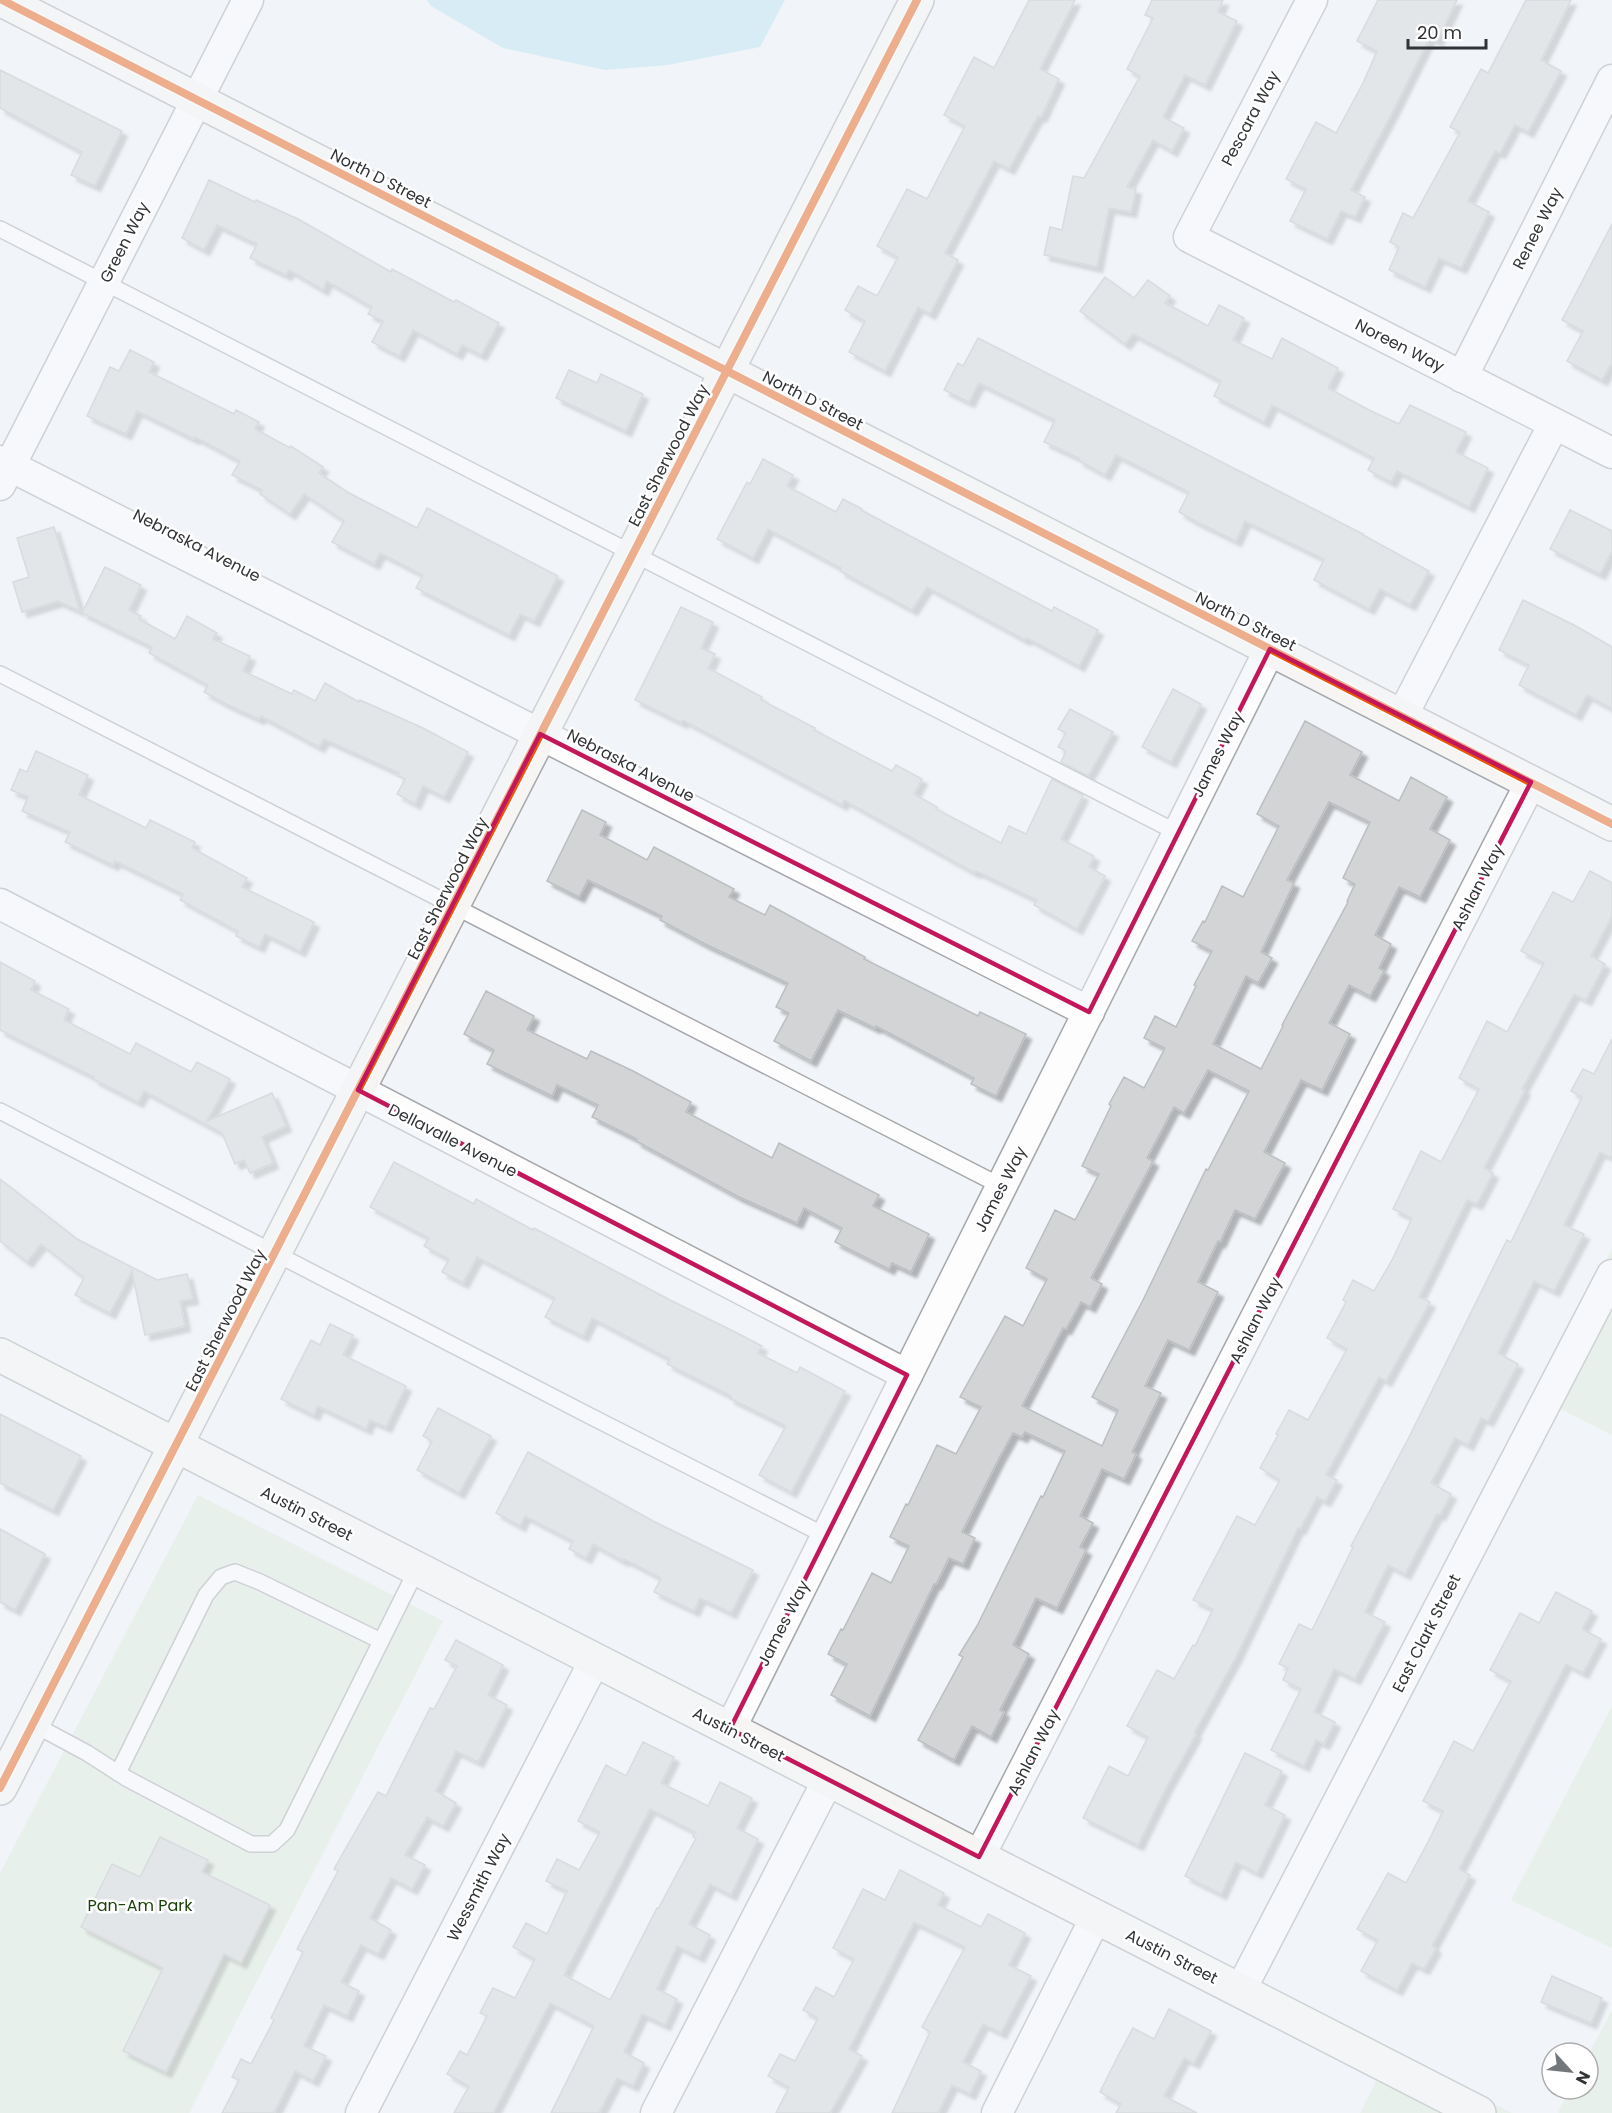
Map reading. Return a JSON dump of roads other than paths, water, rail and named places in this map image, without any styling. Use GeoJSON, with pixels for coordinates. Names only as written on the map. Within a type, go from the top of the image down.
{"type":"FeatureCollection","features":[{"type":"Feature","properties":{"kind":"street","name":"North D Street"},"geometry":{"type":"LineString","coordinates":[[2,0],[1612,824]]}},
{"type":"Feature","properties":{"kind":"street","name":"Green Way"},"geometry":{"type":"LineString","coordinates":[[3,470],[104,282],[248,0]]}},
{"type":"Feature","properties":{"kind":"street","name":"East Sherwood Way"},"geometry":{"type":"LineString","coordinates":[[0,1788],[917,0]]}},
{"type":"Feature","properties":{"kind":"street","name":"Pescara Way"},"geometry":{"type":"LineString","coordinates":[[1189,237],[1312,0]]}},
{"type":"Feature","properties":{"kind":"street","name":"Renee Way"},"geometry":{"type":"LineString","coordinates":[[1462,377],[1612,80]]}},
{"type":"Feature","properties":{"kind":"street","name":"Noreen Way"},"geometry":{"type":"LineString","coordinates":[[1189,237],[1612,453]]}},
{"type":"Feature","properties":{"kind":"street"},"geometry":{"type":"LineString","coordinates":[[1402,716],[1554,424]]}},
{"type":"Feature","properties":{"kind":"street","name":"Nebraska Avenue"},"geometry":{"type":"LineString","coordinates":[[3,470],[540,734],[1089,1011]]}},
{"type":"Feature","properties":{"kind":"street","name":"James Way"},"geometry":{"type":"LineString","coordinates":[[730,1729],[1270,648]]}},
{"type":"Feature","properties":{"kind":"street","name":"Ashlan Way"},"geometry":{"type":"LineString","coordinates":[[979,1857],[1531,782]]}},
{"type":"Feature","properties":{"kind":"street","name":"Dellavalle Avenue"},"geometry":{"type":"LineString","coordinates":[[0,904],[907,1375]]}},
{"type":"Feature","properties":{"kind":"street","name":"East Clark Street"},"geometry":{"type":"LineString","coordinates":[[1240,1990],[1612,1275]]}},
{"type":"Feature","properties":{"kind":"street","name":"Austin Street"},"geometry":{"type":"LineString","coordinates":[[0,1355],[1479,2113]]}},
{"type":"Feature","properties":{"kind":"street","name":"Wessmith Way"},"geometry":{"type":"LineString","coordinates":[[361,2113],[595,1660]]}},
{"type":"Feature","properties":{"kind":"street"},"geometry":{"type":"LineString","coordinates":[[656,2113],[828,1780]]}},
{"type":"Feature","properties":{"kind":"street"},"geometry":{"type":"LineString","coordinates":[[997,2113],[1096,1917]]}},
{"type":"Feature","properties":{"kind":"lane"},"geometry":{"type":"LineString","coordinates":[[0,228],[1178,832]]}},
{"type":"Feature","properties":{"kind":"lane"},"geometry":{"type":"LineString","coordinates":[[0,674],[1001,1186]]}},
{"type":"Feature","properties":{"kind":"lane"},"geometry":{"type":"LineString","coordinates":[[0,1111],[826,1536]]}},
{"type":"Feature","properties":{"kind":"lane"},"geometry":{"type":"LineString","coordinates":[[33,1724],[87,1753],[118,1773],[251,1844],[272,1844],[287,1830],[417,1569]]}},
{"type":"Feature","properties":{"kind":"lane"},"geometry":{"type":"LineString","coordinates":[[118,1773],[206,1595],[221,1577],[234,1572],[260,1582],[381,1641]]}},
{"type":"Feature","properties":{"kind":"water"},"geometry":{"type":"Polygon","coordinates":[[[427,0],[785,0],[760,47],[668,65],[605,70],[503,48],[431,6],[427,0]]]}},
{"type":"Feature","properties":{"kind":"park label","name":"Pan-Am Park"},"geometry":{"type":"Point","coordinates":[140,1905]}}]}
